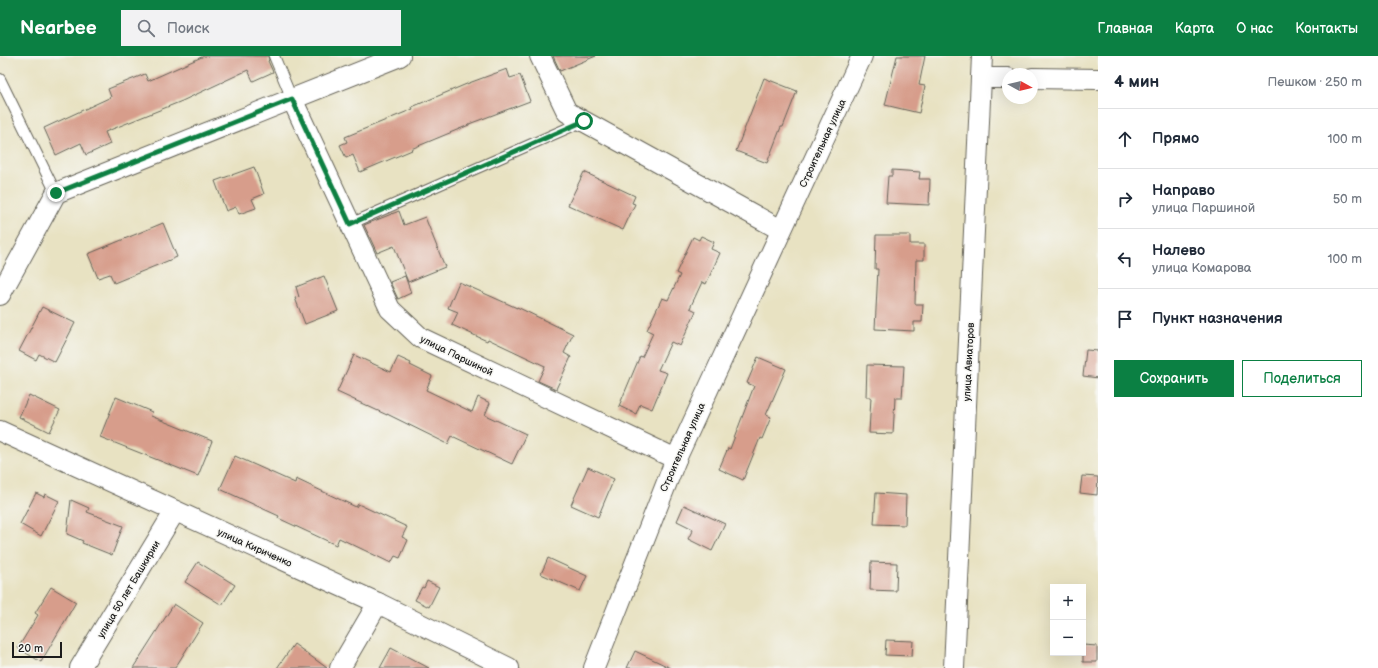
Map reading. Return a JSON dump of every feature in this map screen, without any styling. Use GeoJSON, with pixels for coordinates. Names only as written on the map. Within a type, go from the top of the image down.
{"type":"FeatureCollection","features":[{"type":"Feature","properties":{"kind":"street"},"geometry":{"type":"LineString","coordinates":[[0,295],[56,193],[400,56]]}},
{"type":"Feature","properties":{"kind":"street"},"geometry":{"type":"LineString","coordinates":[[540,56],[567,112],[781,230]]}},
{"type":"Feature","properties":{"kind":"street","name":"Строительная улица"},"geometry":{"type":"LineString","coordinates":[[594,668],[676,459],[862,56]]}},
{"type":"Feature","properties":{"kind":"street","name":"улица Авиаторов"},"geometry":{"type":"LineString","coordinates":[[954,668],[982,56]]}},
{"type":"Feature","properties":{"kind":"street"},"geometry":{"type":"LineString","coordinates":[[981,78],[1002,78]]}},
{"type":"Feature","properties":{"kind":"street"},"geometry":{"type":"LineString","coordinates":[[1038,78],[1098,79]]}},
{"type":"Feature","properties":{"kind":"street","name":"улица Паршиной"},"geometry":{"type":"LineString","coordinates":[[292,99],[390,309],[421,338],[676,459]]}},
{"type":"Feature","properties":{"kind":"street","name":"улица Кириченко"},"geometry":{"type":"LineString","coordinates":[[0,431],[378,603],[509,668]]}},
{"type":"Feature","properties":{"kind":"street","name":"улица 50 лет Башкирии"},"geometry":{"type":"LineString","coordinates":[[80,668],[176,511]]}},
{"type":"Feature","properties":{"kind":"street"},"geometry":{"type":"LineString","coordinates":[[340,668],[378,603]]}},
{"type":"Feature","properties":{"kind":"lane"},"geometry":{"type":"LineString","coordinates":[[274,56],[292,99]]}},
{"type":"Feature","properties":{"kind":"lane"},"geometry":{"type":"LineString","coordinates":[[0,79],[56,193]]}},
{"type":"Feature","properties":{"kind":"lane"},"geometry":{"type":"LineString","coordinates":[[350,224],[584,121]]}},
{"type":"Feature","properties":{"kind":"building"},"geometry":{"type":"Polygon","coordinates":[[[204,56],[268,56],[268,61],[273,72],[253,81],[248,70],[182,101],[105,132],[110,144],[86,155],[81,143],[56,155],[44,128],[111,97],[108,89],[145,74],[148,81],[204,56]]]}},
{"type":"Feature","properties":{"kind":"building"},"geometry":{"type":"Polygon","coordinates":[[[553,56],[596,56],[560,71],[553,56]]]}},
{"type":"Feature","properties":{"kind":"building"},"geometry":{"type":"Polygon","coordinates":[[[897,56],[925,56],[919,85],[925,86],[919,113],[885,105],[897,56]]]}},
{"type":"Feature","properties":{"kind":"building"},"geometry":{"type":"Polygon","coordinates":[[[507,69],[510,78],[520,75],[530,101],[469,124],[360,172],[353,155],[346,158],[340,145],[347,142],[345,137],[413,109],[412,107],[469,83],[507,69]]]}},
{"type":"Feature","properties":{"kind":"building"},"geometry":{"type":"Polygon","coordinates":[[[764,78],[797,91],[767,163],[736,151],[764,78]]]}},
{"type":"Feature","properties":{"kind":"building"},"geometry":{"type":"Polygon","coordinates":[[[254,167],[264,194],[252,199],[256,208],[239,214],[236,207],[226,211],[215,181],[254,167]]]}},
{"type":"Feature","properties":{"kind":"building"},"geometry":{"type":"Polygon","coordinates":[[[892,170],[920,172],[919,179],[930,179],[929,205],[886,203],[888,176],[892,176],[892,170]]]}},
{"type":"Feature","properties":{"kind":"building"},"geometry":{"type":"Polygon","coordinates":[[[584,172],[635,196],[632,203],[635,204],[623,230],[568,205],[584,172]]]}},
{"type":"Feature","properties":{"kind":"building"},"geometry":{"type":"Polygon","coordinates":[[[399,211],[404,225],[425,217],[445,267],[408,282],[394,246],[377,253],[364,225],[399,211]]]}},
{"type":"Feature","properties":{"kind":"building"},"geometry":{"type":"Polygon","coordinates":[[[163,223],[177,257],[114,283],[110,274],[98,278],[88,254],[163,223]]]}},
{"type":"Feature","properties":{"kind":"building"},"geometry":{"type":"Polygon","coordinates":[[[876,235],[910,235],[910,244],[924,244],[924,260],[916,260],[915,304],[923,304],[922,322],[914,322],[914,331],[875,329],[878,269],[875,269],[876,235]]]}},
{"type":"Feature","properties":{"kind":"building"},"geometry":{"type":"Polygon","coordinates":[[[701,236],[714,242],[711,249],[720,253],[706,284],[702,282],[690,308],[696,311],[680,346],[671,342],[658,370],[667,373],[652,409],[640,404],[636,414],[619,406],[640,356],[642,357],[653,333],[647,330],[662,298],[668,300],[680,275],[676,273],[693,237],[699,240],[701,236]]]}},
{"type":"Feature","properties":{"kind":"building"},"geometry":{"type":"Polygon","coordinates":[[[324,276],[338,311],[305,324],[295,298],[299,297],[296,287],[324,276]]]}},
{"type":"Feature","properties":{"kind":"building"},"geometry":{"type":"Polygon","coordinates":[[[405,276],[411,293],[398,299],[390,282],[405,276]]]}},
{"type":"Feature","properties":{"kind":"building"},"geometry":{"type":"Polygon","coordinates":[[[459,282],[517,307],[573,334],[564,353],[571,357],[556,389],[538,381],[545,366],[488,339],[487,341],[452,325],[458,312],[448,308],[459,282]]]}},
{"type":"Feature","properties":{"kind":"building"},"geometry":{"type":"Polygon","coordinates":[[[42,307],[75,323],[55,362],[39,354],[36,360],[19,351],[42,307]]]}},
{"type":"Feature","properties":{"kind":"building"},"geometry":{"type":"Polygon","coordinates":[[[1086,350],[1098,351],[1098,378],[1083,376],[1086,350]]]}},
{"type":"Feature","properties":{"kind":"building"},"geometry":{"type":"Polygon","coordinates":[[[354,355],[391,372],[398,357],[411,363],[410,365],[432,376],[426,390],[472,412],[478,397],[490,403],[485,415],[526,434],[512,464],[452,436],[448,444],[387,414],[337,392],[354,355]]]}},
{"type":"Feature","properties":{"kind":"building"},"geometry":{"type":"Polygon","coordinates":[[[758,357],[786,369],[766,415],[771,417],[762,439],[760,438],[743,480],[719,469],[728,448],[730,449],[754,386],[747,383],[758,357]]]}},
{"type":"Feature","properties":{"kind":"building"},"geometry":{"type":"Polygon","coordinates":[[[867,365],[904,366],[902,398],[895,398],[893,434],[869,433],[871,397],[866,397],[867,365]]]}},
{"type":"Feature","properties":{"kind":"building"},"geometry":{"type":"Polygon","coordinates":[[[29,395],[60,410],[49,432],[19,417],[29,395]]]}},
{"type":"Feature","properties":{"kind":"building"},"geometry":{"type":"Polygon","coordinates":[[[116,397],[152,412],[151,416],[212,441],[198,476],[100,437],[116,397]]]}},
{"type":"Feature","properties":{"kind":"building"},"geometry":{"type":"Polygon","coordinates":[[[235,456],[295,483],[296,479],[356,507],[358,504],[407,527],[402,537],[408,540],[400,558],[395,556],[391,563],[339,538],[336,545],[278,518],[279,516],[220,489],[235,456]]]}},
{"type":"Feature","properties":{"kind":"building"},"geometry":{"type":"Polygon","coordinates":[[[588,467],[614,479],[598,517],[571,505],[588,467]]]}},
{"type":"Feature","properties":{"kind":"building"},"geometry":{"type":"Polygon","coordinates":[[[1082,476],[1098,477],[1097,495],[1080,493],[1082,476]]]}},
{"type":"Feature","properties":{"kind":"building"},"geometry":{"type":"Polygon","coordinates":[[[36,493],[44,497],[45,494],[59,501],[41,536],[20,524],[36,493]]]}},
{"type":"Feature","properties":{"kind":"building"},"geometry":{"type":"Polygon","coordinates":[[[876,493],[906,495],[905,525],[874,524],[876,493]]]}},
{"type":"Feature","properties":{"kind":"building"},"geometry":{"type":"Polygon","coordinates":[[[71,500],[89,508],[87,512],[123,526],[112,555],[82,543],[83,541],[67,534],[71,500]]]}},
{"type":"Feature","properties":{"kind":"building"},"geometry":{"type":"Polygon","coordinates":[[[684,505],[725,524],[712,551],[688,539],[693,529],[677,521],[684,505]]]}},
{"type":"Feature","properties":{"kind":"building"},"geometry":{"type":"Polygon","coordinates":[[[548,558],[587,576],[580,591],[541,574],[548,558]]]}},
{"type":"Feature","properties":{"kind":"building"},"geometry":{"type":"Polygon","coordinates":[[[198,562],[235,585],[222,605],[185,582],[198,562]]]}},
{"type":"Feature","properties":{"kind":"building"},"geometry":{"type":"Polygon","coordinates":[[[871,562],[897,563],[896,591],[870,590],[871,562]]]}},
{"type":"Feature","properties":{"kind":"building"},"geometry":{"type":"Polygon","coordinates":[[[427,581],[439,587],[429,607],[415,600],[422,587],[424,588],[427,581]]]}},
{"type":"Feature","properties":{"kind":"building"},"geometry":{"type":"Polygon","coordinates":[[[51,587],[76,602],[41,662],[18,648],[38,615],[35,613],[51,587]]]}},
{"type":"Feature","properties":{"kind":"building"},"geometry":{"type":"Polygon","coordinates":[[[174,604],[203,623],[175,668],[133,668],[174,604]]]}},
{"type":"Feature","properties":{"kind":"building"},"geometry":{"type":"Polygon","coordinates":[[[886,640],[913,641],[912,656],[885,655],[886,640]]]}},
{"type":"Feature","properties":{"kind":"building"},"geometry":{"type":"Polygon","coordinates":[[[294,644],[327,668],[277,668],[294,644]]]}},
{"type":"Feature","properties":{"kind":"building"},"geometry":{"type":"Polygon","coordinates":[[[1086,645],[1097,646],[1097,662],[1083,662],[1083,656],[1086,656],[1086,645]]]}},
{"type":"Feature","properties":{"kind":"building"},"geometry":{"type":"Polygon","coordinates":[[[391,648],[429,668],[380,668],[391,648]]]}},
{"type":"Feature","properties":{"kind":"building"},"geometry":{"type":"Polygon","coordinates":[[[635,651],[671,668],[627,668],[635,651]]]}},
{"type":"Feature","properties":{"kind":"route"},"geometry":{"type":"LineString","coordinates":[[56,193],[292,99],[350,224],[584,121]]}}]}
